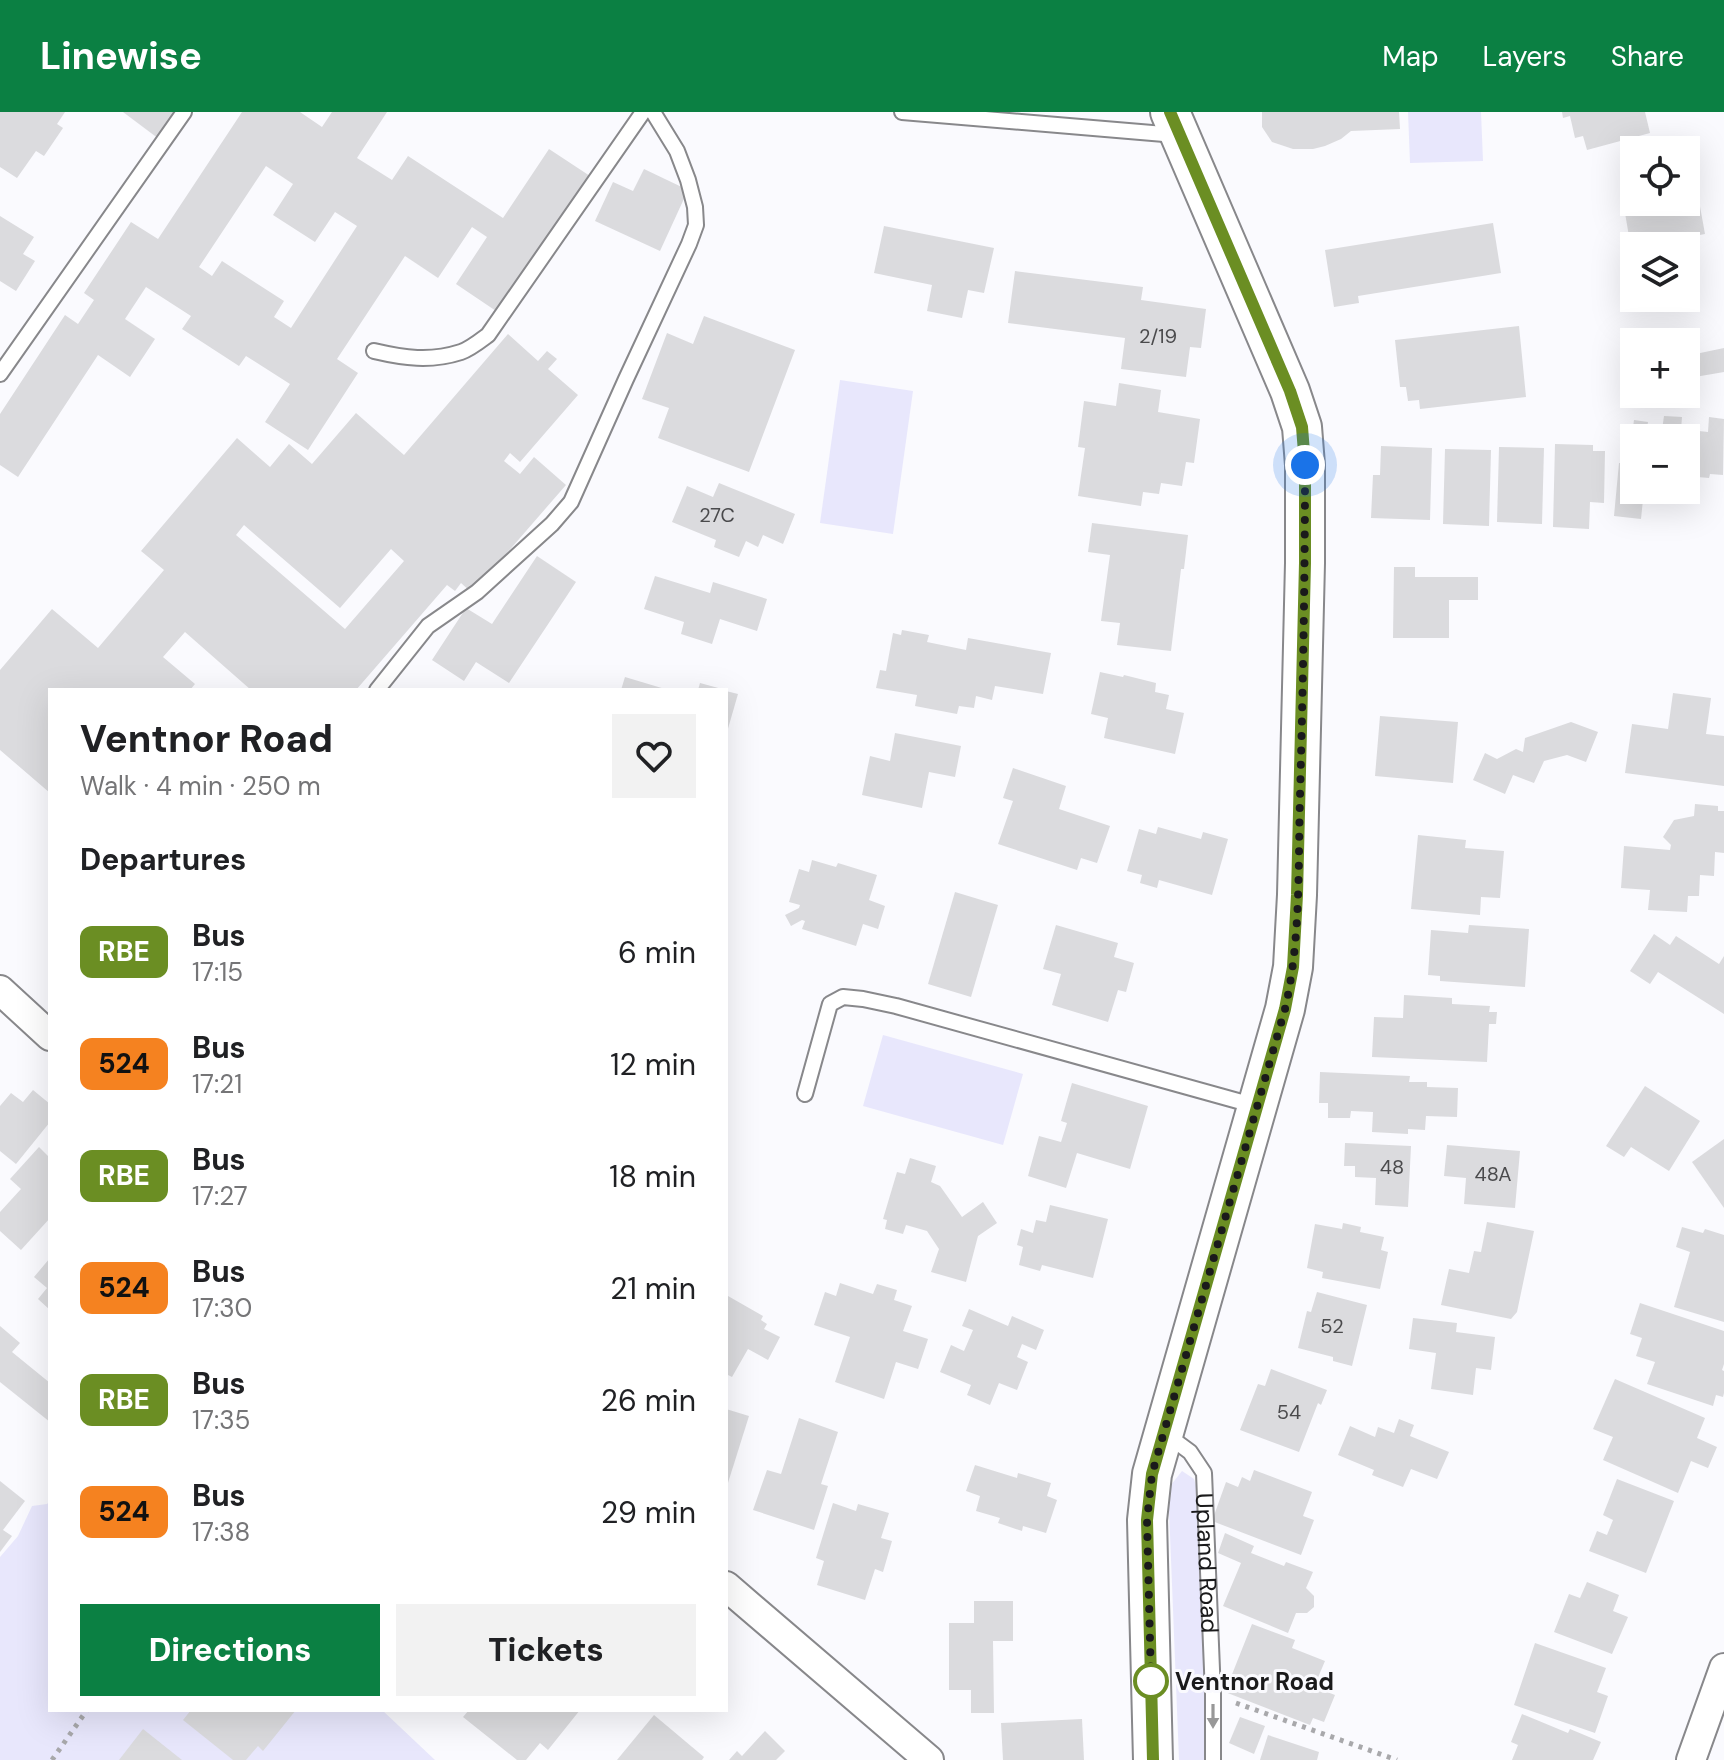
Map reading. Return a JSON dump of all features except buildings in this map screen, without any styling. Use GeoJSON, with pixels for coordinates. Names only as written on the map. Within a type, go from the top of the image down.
{"type":"FeatureCollection","features":[{"type":"Feature","properties":{"kind":"main road"},"geometry":{"type":"LineString","coordinates":[[1153,1760],[1147,1520],[1152,1474],[1285,1009],[1293,967],[1305,579],[1302,427],[1290,391],[1174,124]]}},
{"type":"Feature","properties":{"kind":"street"},"geometry":{"type":"LineString","coordinates":[[0,990],[48,1034]]}},
{"type":"Feature","properties":{"kind":"street"},"geometry":{"type":"LineString","coordinates":[[728,1588],[929,1760]]}},
{"type":"Feature","properties":{"kind":"street"},"geometry":{"type":"LineString","coordinates":[[1691,1760],[1724,1668]]}},
{"type":"Feature","properties":{"kind":"lane"},"geometry":{"type":"LineString","coordinates":[[0,374],[184,112]]}},
{"type":"Feature","properties":{"kind":"lane"},"geometry":{"type":"LineString","coordinates":[[374,351],[404,358],[427,358],[463,351],[488,335],[643,112]]}},
{"type":"Feature","properties":{"kind":"lane"},"geometry":{"type":"LineString","coordinates":[[379,688],[428,626],[477,592],[552,524],[571,502],[696,225],[692,194],[677,151],[653,112]]}},
{"type":"Feature","properties":{"kind":"lane"},"geometry":{"type":"LineString","coordinates":[[902,112],[1174,124]]}},
{"type":"Feature","properties":{"kind":"lane"},"geometry":{"type":"LineString","coordinates":[[805,1094],[830,1004],[843,997],[896,1006],[1257,1106]]}},
{"type":"Feature","properties":{"kind":"lane","name":"Upland Road"},"geometry":{"type":"LineString","coordinates":[[1163,1433],[1190,1452],[1204,1473],[1213,1760]]}},
{"type":"Feature","properties":{"kind":"path"},"geometry":{"type":"LineString","coordinates":[[1213,1694],[1397,1760]]}},
{"type":"Feature","properties":{"kind":"path"},"geometry":{"type":"LineString","coordinates":[[52,1760],[86,1712]]}},
{"type":"Feature","properties":{"kind":"shaded area"},"geometry":{"type":"Polygon","coordinates":[[[1408,112],[1481,112],[1483,161],[1410,163],[1408,112]]]}},
{"type":"Feature","properties":{"kind":"shaded area"},"geometry":{"type":"Polygon","coordinates":[[[840,380],[913,391],[893,534],[820,523],[840,380]]]}},
{"type":"Feature","properties":{"kind":"shaded area"},"geometry":{"type":"Polygon","coordinates":[[[883,1035],[1023,1074],[1003,1145],[863,1106],[883,1035]]]}},
{"type":"Feature","properties":{"kind":"shaded area"},"geometry":{"type":"Polygon","coordinates":[[[1182,1471],[1194,1479],[1200,1499],[1207,1760],[1179,1760],[1169,1509],[1171,1485],[1182,1471]]]}},
{"type":"Feature","properties":{"kind":"shaded area"},"geometry":{"type":"Polygon","coordinates":[[[47,1504],[48,1712],[384,1712],[435,1760],[0,1760],[0,1557],[18,1536],[32,1506],[47,1504]]]}},
{"type":"Feature","properties":{"kind":"bus line","name":"RBE"},"geometry":{"type":"LineString","coordinates":[[1153,1760],[1147,1520],[1152,1474],[1285,1009],[1293,967],[1305,563],[1302,427],[1290,391],[1170,112]]}},
{"type":"Feature","properties":{"kind":"place","name":"Ventnor Road"},"geometry":{"type":"Point","coordinates":[1151,1681]}},
{"type":"Feature","properties":{"kind":"route"},"geometry":{"type":"LineString","coordinates":[[1151,1681],[1147,1520],[1152,1474],[1285,1009],[1293,967],[1305,465]]}}]}
